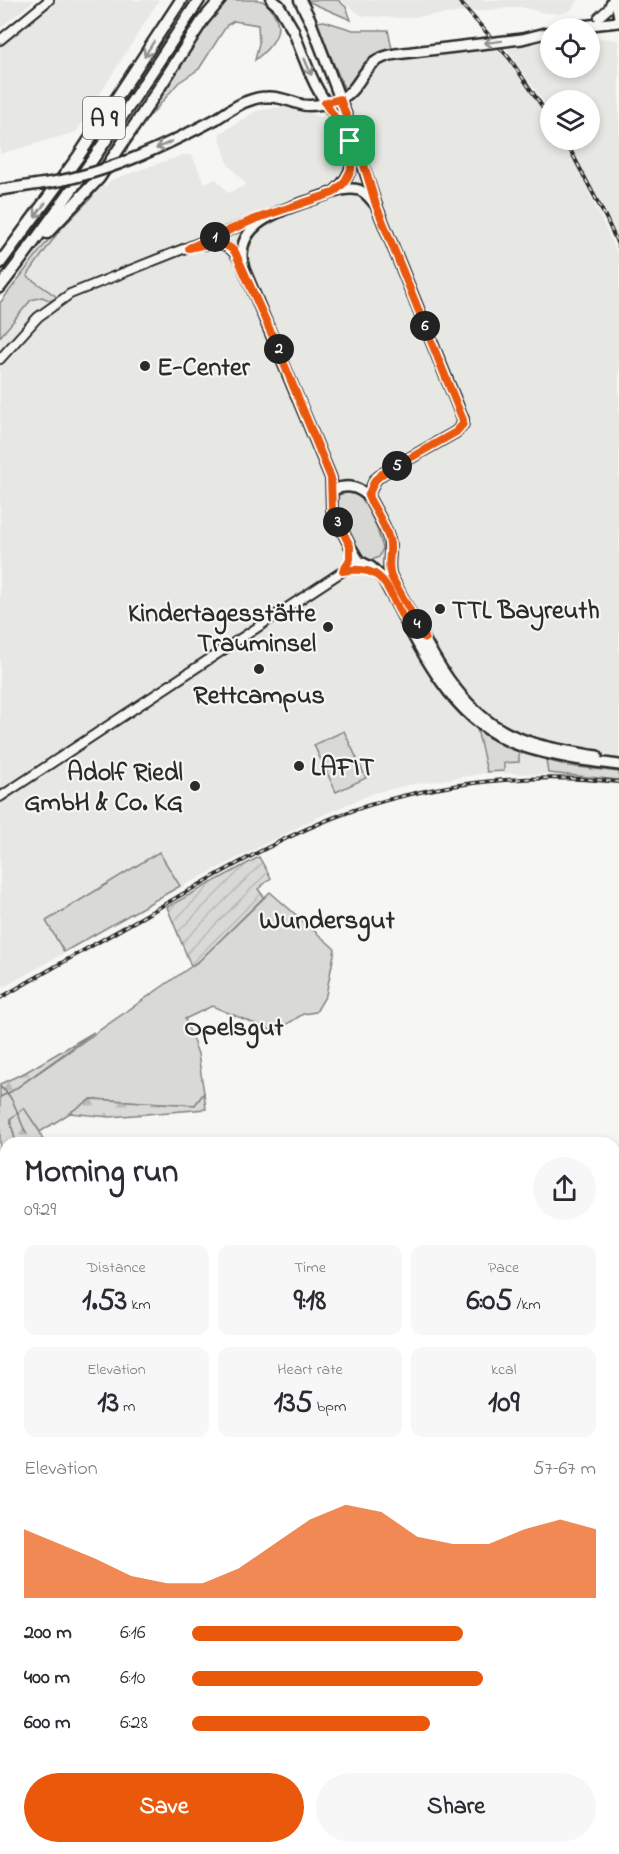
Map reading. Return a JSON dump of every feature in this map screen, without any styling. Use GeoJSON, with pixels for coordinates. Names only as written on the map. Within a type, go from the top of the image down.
{"type":"FeatureCollection","features":[{"type":"Feature","properties":{"kind":"highway","name":"A 9"},"geometry":{"type":"LineString","coordinates":[[0,263],[78,157],[181,0]]}},
{"type":"Feature","properties":{"kind":"highway","name":"A 9"},"geometry":{"type":"LineString","coordinates":[[0,287],[35,243],[91,164],[198,0]]}},
{"type":"Feature","properties":{"kind":"highway"},"geometry":{"type":"LineString","coordinates":[[35,243],[52,229],[99,178],[203,20],[220,0]]}},
{"type":"Feature","properties":{"kind":"highway"},"geometry":{"type":"LineString","coordinates":[[272,0],[279,6],[293,30]]}},
{"type":"Feature","properties":{"kind":"highway"},"geometry":{"type":"LineString","coordinates":[[300,0],[310,20]]}},
{"type":"Feature","properties":{"kind":"main road"},"geometry":{"type":"LineString","coordinates":[[310,20],[362,158],[376,205],[463,420],[463,424],[456,432],[382,474],[375,480],[368,496]]}},
{"type":"Feature","properties":{"kind":"main road"},"geometry":{"type":"LineString","coordinates":[[600,23],[619,20]]}},
{"type":"Feature","properties":{"kind":"main road"},"geometry":{"type":"LineString","coordinates":[[293,30],[325,103],[346,134],[352,152],[353,162],[349,176],[333,193]]}},
{"type":"Feature","properties":{"kind":"main road"},"geometry":{"type":"LineString","coordinates":[[0,190],[86,174],[132,159],[167,144],[245,102],[260,97],[279,98],[304,105],[340,99],[352,90],[374,62],[387,55],[522,39],[540,34]]}},
{"type":"Feature","properties":{"kind":"main road"},"geometry":{"type":"LineString","coordinates":[[376,205],[360,190],[352,189],[333,193],[268,216],[258,223],[247,238],[242,259],[244,269],[331,478],[332,510],[359,561],[383,579],[446,689],[488,730],[523,747],[544,753],[619,765]]}},
{"type":"Feature","properties":{"kind":"main road"},"geometry":{"type":"LineString","coordinates":[[331,495],[351,486],[368,496],[389,539],[388,568],[391,576],[437,660],[470,704],[493,724],[509,733],[557,749],[619,759]]}},
{"type":"Feature","properties":{"kind":"main road"},"geometry":{"type":"LineString","coordinates":[[368,566],[382,564],[388,558]]}},
{"type":"Feature","properties":{"kind":"main road"},"geometry":{"type":"LineString","coordinates":[[410,627],[425,638]]}},
{"type":"Feature","properties":{"kind":"street"},"geometry":{"type":"LineString","coordinates":[[0,40],[49,0]]}},
{"type":"Feature","properties":{"kind":"street"},"geometry":{"type":"LineString","coordinates":[[600,17],[613,0]]}},
{"type":"Feature","properties":{"kind":"street"},"geometry":{"type":"LineString","coordinates":[[613,0],[619,20]]}},
{"type":"Feature","properties":{"kind":"street"},"geometry":{"type":"LineString","coordinates":[[0,359],[38,316],[70,294],[189,248],[255,219],[268,216]]}},
{"type":"Feature","properties":{"kind":"street"},"geometry":{"type":"LineString","coordinates":[[189,248],[213,243],[225,244],[235,252],[244,269]]}},
{"type":"Feature","properties":{"kind":"street"},"geometry":{"type":"LineString","coordinates":[[343,571],[350,559],[350,546]]}},
{"type":"Feature","properties":{"kind":"street"},"geometry":{"type":"LineString","coordinates":[[0,797],[343,571],[354,565],[368,566]]}},
{"type":"Feature","properties":{"kind":"street"},"geometry":{"type":"LineString","coordinates":[[343,571],[357,568],[383,579]]}},
{"type":"Feature","properties":{"kind":"shaded area"},"geometry":{"type":"Polygon","coordinates":[[[0,0],[35,0],[0,28],[0,0]]]}},
{"type":"Feature","properties":{"kind":"shaded area"},"geometry":{"type":"Polygon","coordinates":[[[55,0],[159,0],[76,132],[0,154],[0,44],[55,0]]]}},
{"type":"Feature","properties":{"kind":"shaded area"},"geometry":{"type":"Polygon","coordinates":[[[341,0],[578,0],[570,11],[558,14],[521,7],[403,18],[362,16],[341,0]]]}},
{"type":"Feature","properties":{"kind":"shaded area"},"geometry":{"type":"Polygon","coordinates":[[[600,38],[619,40],[619,241],[607,213],[572,150],[600,150],[600,90],[540,90],[540,97],[507,49],[540,43],[540,78],[600,78],[600,38]]]}},
{"type":"Feature","properties":{"kind":"shaded area"},"geometry":{"type":"Polygon","coordinates":[[[500,48],[540,107],[540,150],[567,150],[619,257],[619,776],[487,773],[408,785],[374,793],[318,817],[183,886],[0,989],[0,337],[31,300],[42,297],[27,276],[59,231],[91,198],[101,183],[105,187],[111,180],[183,155],[192,155],[204,183],[216,179],[228,193],[247,185],[228,164],[219,134],[256,111],[286,106],[320,117],[357,96],[372,72],[381,63],[390,60],[500,48]]]}},
{"type":"Feature","properties":{"kind":"green space"},"geometry":{"type":"Polygon","coordinates":[[[229,0],[258,0],[269,6],[277,19],[275,39],[255,60],[259,43],[258,25],[234,21],[227,25],[199,69],[178,83],[151,115],[142,119],[220,4],[229,0]]]}},
{"type":"Feature","properties":{"kind":"green space"},"geometry":{"type":"Polygon","coordinates":[[[305,0],[338,0],[346,7],[351,20],[305,0]]]}},
{"type":"Feature","properties":{"kind":"green space"},"geometry":{"type":"Polygon","coordinates":[[[324,21],[353,30],[388,30],[392,49],[383,51],[370,60],[345,90],[316,22],[324,21]]]}},
{"type":"Feature","properties":{"kind":"green space"},"geometry":{"type":"Polygon","coordinates":[[[101,183],[91,198],[59,231],[27,276],[57,297],[51,301],[42,297],[31,300],[0,337],[0,303],[55,231],[101,183]]]}},
{"type":"Feature","properties":{"kind":"green space"},"geometry":{"type":"Polygon","coordinates":[[[344,489],[361,494],[376,526],[383,548],[379,557],[372,560],[365,559],[360,554],[337,510],[339,494],[344,489]]]}},
{"type":"Feature","properties":{"kind":"green space"},"geometry":{"type":"Polygon","coordinates":[[[477,729],[519,752],[519,762],[504,763],[504,771],[487,772],[477,729]]]}},
{"type":"Feature","properties":{"kind":"green space"},"geometry":{"type":"Polygon","coordinates":[[[344,731],[366,778],[336,792],[314,745],[344,731]]]}},
{"type":"Feature","properties":{"kind":"green space"},"geometry":{"type":"Polygon","coordinates":[[[546,760],[569,766],[619,772],[619,780],[548,773],[546,760]]]}},
{"type":"Feature","properties":{"kind":"green space"},"geometry":{"type":"Polygon","coordinates":[[[159,852],[180,886],[64,952],[46,921],[159,852]]]}},
{"type":"Feature","properties":{"kind":"green space"},"geometry":{"type":"Polygon","coordinates":[[[259,857],[271,878],[258,889],[264,897],[199,961],[191,966],[167,907],[259,857]]]}},
{"type":"Feature","properties":{"kind":"green space"},"geometry":{"type":"Polygon","coordinates":[[[270,892],[335,949],[326,995],[316,1012],[303,1014],[275,1032],[212,1006],[185,1019],[198,1054],[204,1093],[195,1105],[92,1099],[40,1132],[24,1109],[10,1119],[14,1137],[0,1137],[0,1097],[12,1091],[199,961],[270,892]]]}},
{"type":"Feature","properties":{"kind":"green space"},"geometry":{"type":"Polygon","coordinates":[[[94,1032],[12,1091],[0,1097],[0,1084],[26,1072],[94,1032]]]}},
{"type":"Feature","properties":{"kind":"green space"},"geometry":{"type":"Polygon","coordinates":[[[204,1093],[206,1109],[110,1117],[69,1113],[91,1099],[195,1105],[204,1093]]]}},
{"type":"Feature","properties":{"kind":"green space"},"geometry":{"type":"Polygon","coordinates":[[[24,1108],[42,1137],[14,1137],[10,1119],[24,1108]]]}},
{"type":"Feature","properties":{"kind":"waterway"},"geometry":{"type":"LineString","coordinates":[[0,1087],[13,1102],[26,1133]]}},
{"type":"Feature","properties":{"kind":"railway"},"geometry":{"type":"LineString","coordinates":[[458,0],[510,59],[540,103]]}},
{"type":"Feature","properties":{"kind":"railway"},"geometry":{"type":"LineString","coordinates":[[570,150],[619,247]]}},
{"type":"Feature","properties":{"kind":"railway"},"geometry":{"type":"LineString","coordinates":[[0,998],[240,862],[285,839],[354,810],[418,792],[485,782],[552,778],[619,782]]}},
{"type":"Feature","properties":{"kind":"place","name":"E-Center"},"geometry":{"type":"Point","coordinates":[145,366]}},
{"type":"Feature","properties":{"kind":"place","name":"TTL Bayreuth"},"geometry":{"type":"Point","coordinates":[440,609]}},
{"type":"Feature","properties":{"kind":"place","name":"Kindertagesstätte Trauminsel"},"geometry":{"type":"Point","coordinates":[328,627]}},
{"type":"Feature","properties":{"kind":"place","name":"Rettcampus"},"geometry":{"type":"Point","coordinates":[259,669]}},
{"type":"Feature","properties":{"kind":"place","name":"LAFIT"},"geometry":{"type":"Point","coordinates":[299,766]}},
{"type":"Feature","properties":{"kind":"place","name":"Adolf Riedl GmbH & Co. KG"},"geometry":{"type":"Point","coordinates":[195,786]}},
{"type":"Feature","properties":{"kind":"district","name":"Wundersgut"},"geometry":{"type":"Point","coordinates":[327,919]}},
{"type":"Feature","properties":{"kind":"district","name":"Opelsgut"},"geometry":{"type":"Point","coordinates":[234,1026]}},
{"type":"Feature","properties":{"kind":"route"},"geometry":{"type":"LineString","coordinates":[[340,99],[362,158],[376,205],[463,420],[463,424],[456,432],[382,474],[375,480],[368,496],[389,539],[388,568],[391,576],[425,638],[410,627],[383,579],[357,568],[343,571],[350,559],[350,546],[330,505],[331,478],[235,252],[231,247],[219,243],[189,248],[255,219],[333,193],[344,183],[351,170],[353,162],[350,141],[325,103],[340,99]]}}]}
